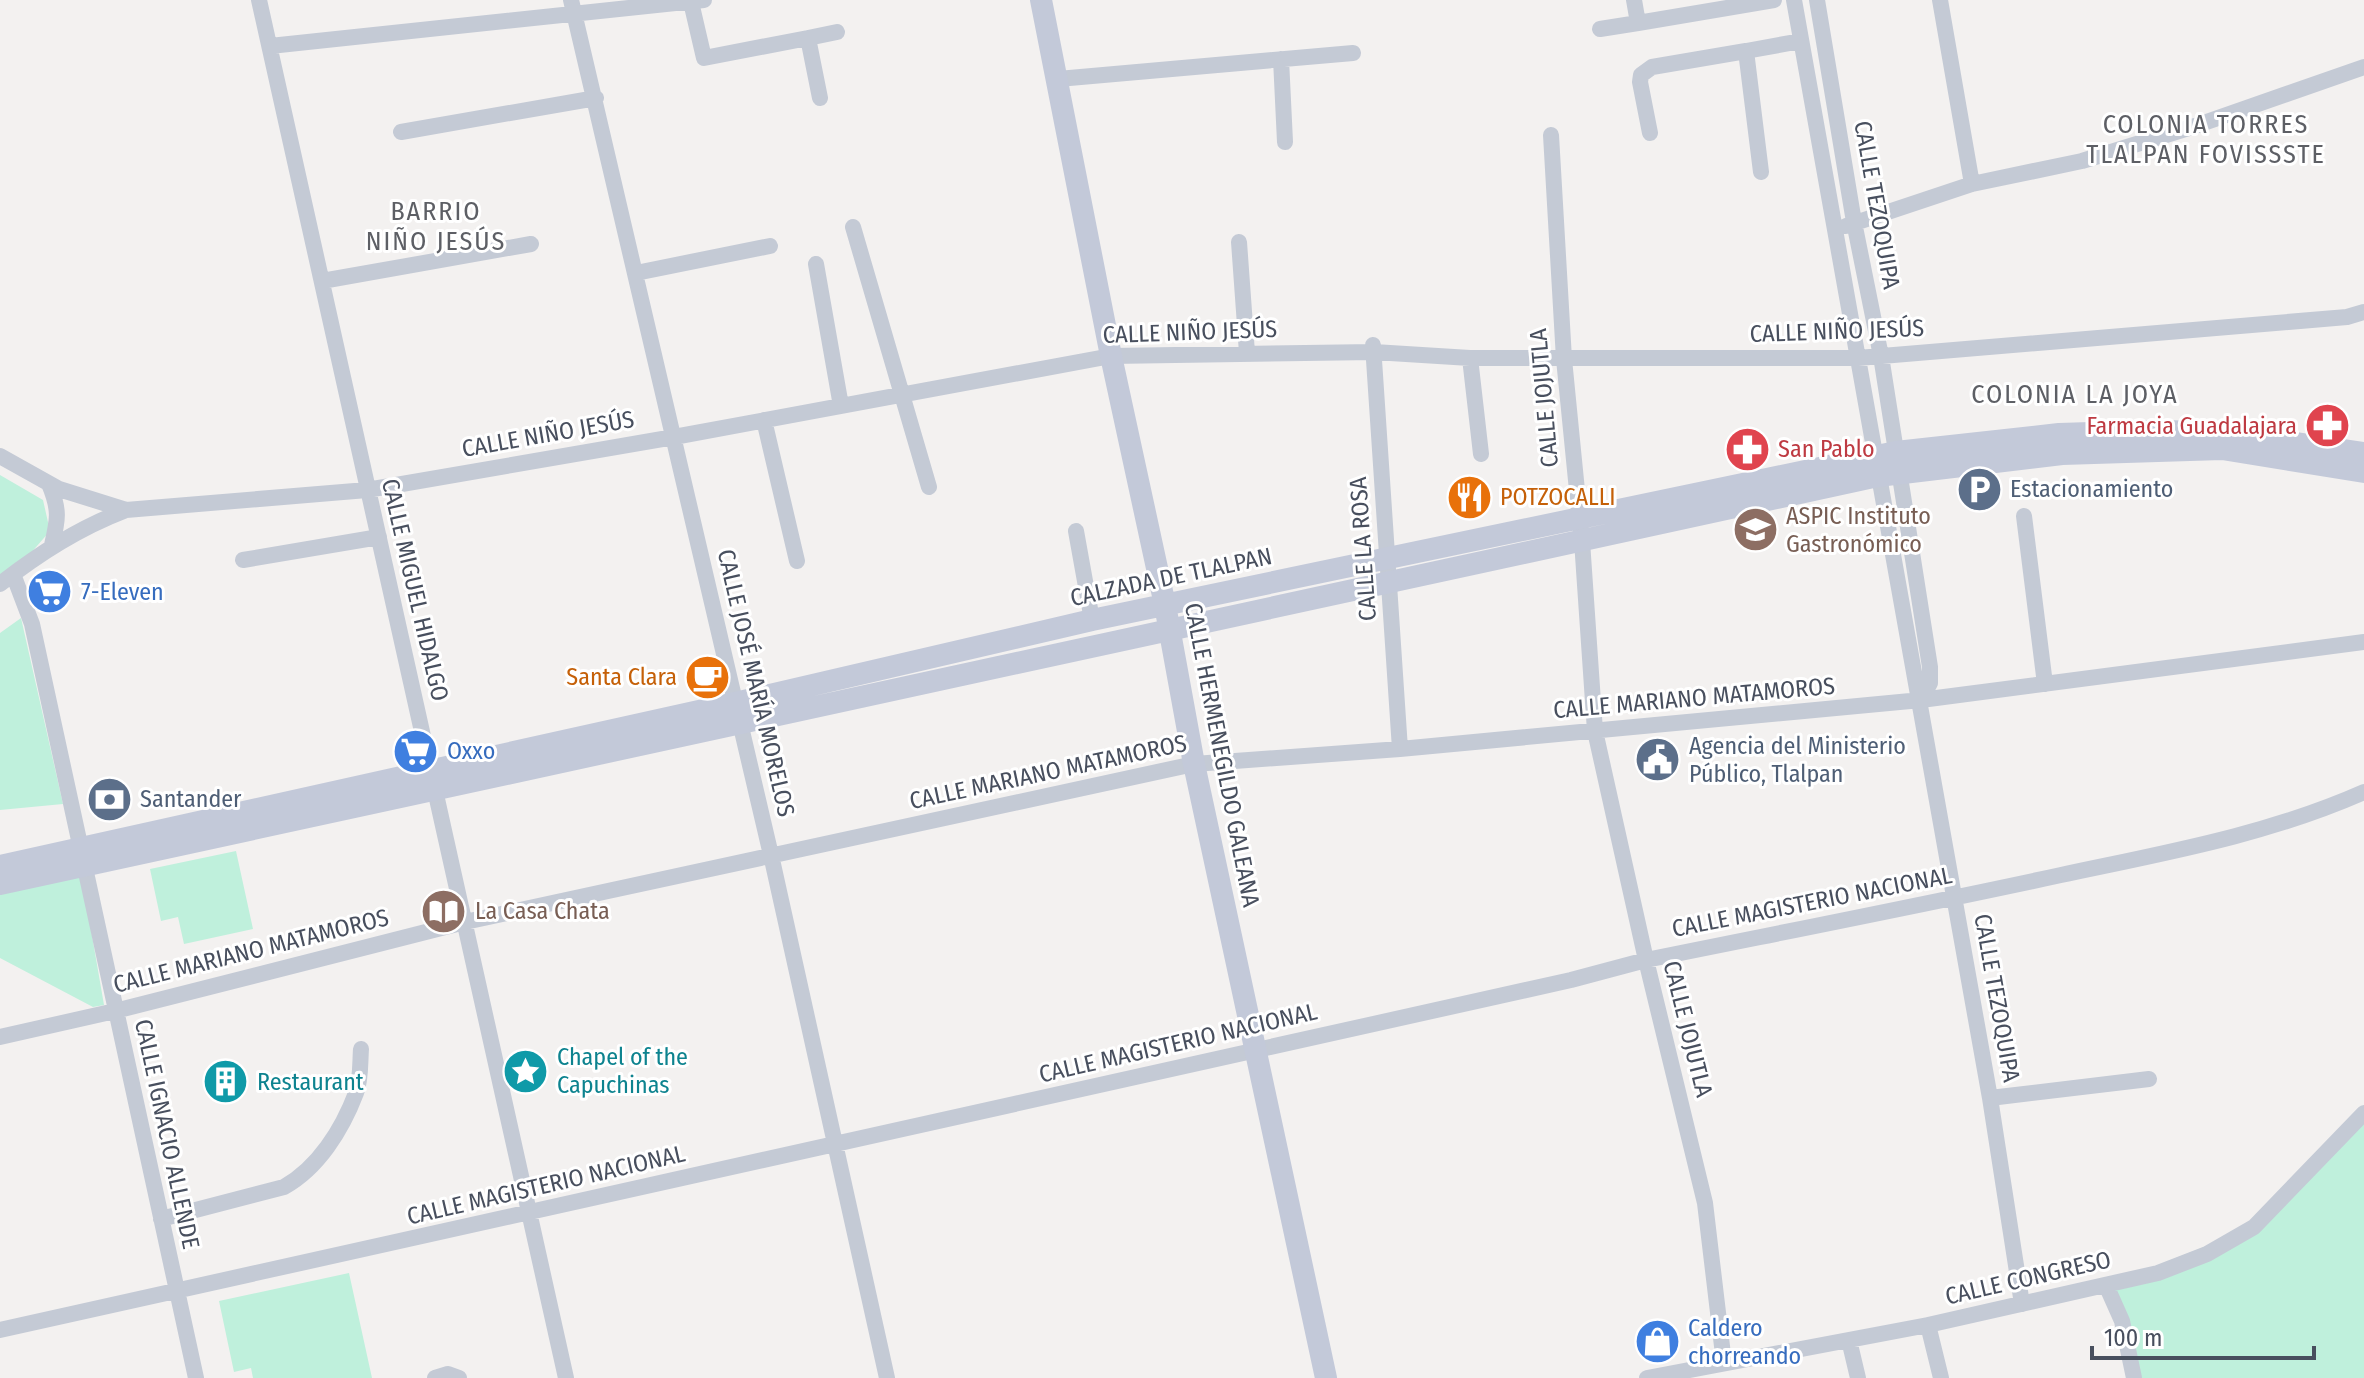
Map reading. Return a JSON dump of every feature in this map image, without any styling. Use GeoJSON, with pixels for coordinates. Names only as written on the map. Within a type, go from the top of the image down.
{"type":"FeatureCollection","features":[{"type":"Feature","properties":{"kind":"main road","name":"CALLE HERMENEGILDO GALEANA"},"geometry":{"type":"LineString","coordinates":[[1041,0],[1111,356],[1170,629],[1194,764],[1258,1049],[1326,1378]]}},
{"type":"Feature","properties":{"kind":"main road","name":"CALZADA DE TLALPAN"},"geometry":{"type":"LineString","coordinates":[[738,713],[1092,620],[1579,518],[2059,434],[2221,432],[2364,453]]}},
{"type":"Feature","properties":{"kind":"main road","name":"CALZADA DE TLALPAN"},"geometry":{"type":"LineString","coordinates":[[0,884],[84,858],[738,713],[1170,629],[1582,541],[1887,464],[2222,449],[2364,472]]}},
{"type":"Feature","properties":{"kind":"main road","name":"CALZADA DE TLALPAN"},"geometry":{"type":"LineString","coordinates":[[0,866],[84,858]]}},
{"type":"Feature","properties":{"kind":"street","name":"CALLE MIGUEL HIDALGO"},"geometry":{"type":"LineString","coordinates":[[259,0],[566,1378]]}},
{"type":"Feature","properties":{"kind":"street"},"geometry":{"type":"LineString","coordinates":[[1634,0],[1638,23]]}},
{"type":"Feature","properties":{"kind":"street"},"geometry":{"type":"LineString","coordinates":[[1600,29],[1774,0]]}},
{"type":"Feature","properties":{"kind":"street","name":"CALLE TEZOQUIPA"},"geometry":{"type":"LineString","coordinates":[[1794,0],[1858,358],[1887,464]]}},
{"type":"Feature","properties":{"kind":"street","name":"CALLE TEZOQUIPA"},"geometry":{"type":"LineString","coordinates":[[1817,0],[1854,222],[1881,356],[1887,464],[1921,700],[1990,1098],[2022,1304]]}},
{"type":"Feature","properties":{"kind":"street"},"geometry":{"type":"LineString","coordinates":[[1940,0],[1972,184]]}},
{"type":"Feature","properties":{"kind":"street"},"geometry":{"type":"LineString","coordinates":[[270,46],[573,7],[697,1],[704,58],[837,32]]}},
{"type":"Feature","properties":{"kind":"street","name":"CALLE JOSÉ MARÍA MORELOS"},"geometry":{"type":"LineString","coordinates":[[573,7],[771,855],[887,1378]]}},
{"type":"Feature","properties":{"kind":"street"},"geometry":{"type":"LineString","coordinates":[[808,38],[820,98]]}},
{"type":"Feature","properties":{"kind":"street"},"geometry":{"type":"LineString","coordinates":[[1650,133],[1640,82],[1645,71],[1652,67],[1801,41]]}},
{"type":"Feature","properties":{"kind":"street"},"geometry":{"type":"LineString","coordinates":[[1746,51],[1761,172]]}},
{"type":"Feature","properties":{"kind":"street"},"geometry":{"type":"LineString","coordinates":[[1058,79],[1353,53]]}},
{"type":"Feature","properties":{"kind":"street"},"geometry":{"type":"LineString","coordinates":[[1281,59],[1285,142]]}},
{"type":"Feature","properties":{"kind":"street"},"geometry":{"type":"LineString","coordinates":[[1835,232],[1854,222],[1972,184],[2082,161],[2195,126],[2364,67]]}},
{"type":"Feature","properties":{"kind":"street"},"geometry":{"type":"LineString","coordinates":[[401,132],[596,98]]}},
{"type":"Feature","properties":{"kind":"street","name":"CALLE JOJUTLA"},"geometry":{"type":"LineString","coordinates":[[1551,135],[1564,359],[1582,541],[1595,731],[1705,1203],[1724,1363]]}},
{"type":"Feature","properties":{"kind":"street"},"geometry":{"type":"LineString","coordinates":[[853,227],[929,487]]}},
{"type":"Feature","properties":{"kind":"street"},"geometry":{"type":"LineString","coordinates":[[1239,242],[1247,353]]}},
{"type":"Feature","properties":{"kind":"street"},"geometry":{"type":"LineString","coordinates":[[322,281],[531,244]]}},
{"type":"Feature","properties":{"kind":"street"},"geometry":{"type":"LineString","coordinates":[[636,273],[770,246]]}},
{"type":"Feature","properties":{"kind":"street"},"geometry":{"type":"LineString","coordinates":[[816,264],[841,406]]}},
{"type":"Feature","properties":{"kind":"street","name":"CALLE NIÑO JESÚS"},"geometry":{"type":"LineString","coordinates":[[6,579],[52,545],[90,524],[126,510],[367,490],[1111,356],[1373,348],[1470,358],[1858,358],[2331,318],[2364,312]]}},
{"type":"Feature","properties":{"kind":"street","name":"CALLE LA ROSA"},"geometry":{"type":"LineString","coordinates":[[1373,348],[1400,749]]}},
{"type":"Feature","properties":{"kind":"street"},"geometry":{"type":"LineString","coordinates":[[1470,358],[1481,454]]}},
{"type":"Feature","properties":{"kind":"street"},"geometry":{"type":"LineString","coordinates":[[764,420],[797,561]]}},
{"type":"Feature","properties":{"kind":"street"},"geometry":{"type":"LineString","coordinates":[[0,456],[49,484],[126,510]]}},
{"type":"Feature","properties":{"kind":"street"},"geometry":{"type":"LineString","coordinates":[[49,484],[57,503],[58,516],[52,545]]}},
{"type":"Feature","properties":{"kind":"street"},"geometry":{"type":"LineString","coordinates":[[2024,516],[2045,684]]}},
{"type":"Feature","properties":{"kind":"street"},"geometry":{"type":"LineString","coordinates":[[1076,531],[1092,620]]}},
{"type":"Feature","properties":{"kind":"street"},"geometry":{"type":"LineString","coordinates":[[243,560],[379,537]]}},
{"type":"Feature","properties":{"kind":"street","name":"CALLE IGNACIO ALLENDE"},"geometry":{"type":"LineString","coordinates":[[6,579],[32,624],[196,1378]]}},
{"type":"Feature","properties":{"kind":"street","name":"CALLE MARIANO MATAMOROS"},"geometry":{"type":"LineString","coordinates":[[0,1037],[465,922],[1194,764],[1400,749],[1921,700],[2364,642]]}},
{"type":"Feature","properties":{"kind":"street","name":"CALLE MAGISTERIO NACIONAL"},"geometry":{"type":"LineString","coordinates":[[0,1330],[530,1214],[1646,960],[1954,898],[2255,832],[2318,812],[2364,792]]}},
{"type":"Feature","properties":{"kind":"street"},"geometry":{"type":"LineString","coordinates":[[161,1219],[284,1187],[299,1178],[320,1158],[357,1091],[361,1049]]}},
{"type":"Feature","properties":{"kind":"street"},"geometry":{"type":"LineString","coordinates":[[1990,1098],[2149,1079]]}},
{"type":"Feature","properties":{"kind":"street","name":"CALLE CONGRESO"},"geometry":{"type":"LineString","coordinates":[[1657,1377],[1928,1325],[2158,1273],[2207,1254],[2254,1227],[2364,1113]]}},
{"type":"Feature","properties":{"kind":"street"},"geometry":{"type":"LineString","coordinates":[[2106,1285],[2122,1321],[2134,1378]]}},
{"type":"Feature","properties":{"kind":"street"},"geometry":{"type":"LineString","coordinates":[[1928,1325],[1941,1378]]}},
{"type":"Feature","properties":{"kind":"street"},"geometry":{"type":"LineString","coordinates":[[1849,1340],[1858,1378]]}},
{"type":"Feature","properties":{"kind":"street"},"geometry":{"type":"LineString","coordinates":[[435,1378],[448,1374],[459,1378]]}},
{"type":"Feature","properties":{"kind":"green space"},"geometry":{"type":"Polygon","coordinates":[[[0,475],[43,500],[50,531],[30,554],[0,577],[0,475]]]}},
{"type":"Feature","properties":{"kind":"green space"},"geometry":{"type":"Polygon","coordinates":[[[21,618],[63,804],[0,810],[0,633],[21,618]]]}},
{"type":"Feature","properties":{"kind":"green space"},"geometry":{"type":"Polygon","coordinates":[[[236,851],[253,929],[184,944],[178,917],[161,921],[150,869],[236,851]]]}},
{"type":"Feature","properties":{"kind":"green space"},"geometry":{"type":"Polygon","coordinates":[[[81,872],[104,1005],[93,1007],[0,958],[0,888],[81,872]]]}},
{"type":"Feature","properties":{"kind":"green space"},"geometry":{"type":"Polygon","coordinates":[[[2364,1114],[2364,1378],[2136,1378],[2110,1284],[2255,1227],[2364,1114]]]}},
{"type":"Feature","properties":{"kind":"green space"},"geometry":{"type":"Polygon","coordinates":[[[349,1273],[372,1378],[253,1378],[251,1368],[234,1372],[219,1301],[349,1273]]]}},
{"type":"Feature","properties":{"kind":"place","name":"Farmacia Guadalajara"},"geometry":{"type":"Point","coordinates":[2328,426]}},
{"type":"Feature","properties":{"kind":"place","name":"San Pablo"},"geometry":{"type":"Point","coordinates":[1747,449]}},
{"type":"Feature","properties":{"kind":"place","name":"Estacionamiento"},"geometry":{"type":"Point","coordinates":[1979,489]}},
{"type":"Feature","properties":{"kind":"place","name":"POTZOCALLI"},"geometry":{"type":"Point","coordinates":[1469,497]}},
{"type":"Feature","properties":{"kind":"place","name":"ASPIC Instituto Gastronómico"},"geometry":{"type":"Point","coordinates":[1755,530]}},
{"type":"Feature","properties":{"kind":"place","name":"7-Eleven"},"geometry":{"type":"Point","coordinates":[50,592]}},
{"type":"Feature","properties":{"kind":"place","name":"Santa Clara"},"geometry":{"type":"Point","coordinates":[708,677]}},
{"type":"Feature","properties":{"kind":"place","name":"Oxxo"},"geometry":{"type":"Point","coordinates":[416,751]}},
{"type":"Feature","properties":{"kind":"place","name":"Agencia del Ministerio Público, Tlalpan"},"geometry":{"type":"Point","coordinates":[1658,760]}},
{"type":"Feature","properties":{"kind":"place","name":"Santander"},"geometry":{"type":"Point","coordinates":[109,799]}},
{"type":"Feature","properties":{"kind":"place","name":"La Casa Chata"},"geometry":{"type":"Point","coordinates":[444,911]}},
{"type":"Feature","properties":{"kind":"place","name":"Chapel of the Capuchinas"},"geometry":{"type":"Point","coordinates":[526,1071]}},
{"type":"Feature","properties":{"kind":"place","name":"Restaurant"},"geometry":{"type":"Point","coordinates":[226,1082]}},
{"type":"Feature","properties":{"kind":"place","name":"Caldero chorreando"},"geometry":{"type":"Point","coordinates":[1657,1342]}},
{"type":"Feature","properties":{"kind":"district","name":"COLONIA TORRES TLALPAN FOVISSSTE"},"geometry":{"type":"Point","coordinates":[2206,139]}},
{"type":"Feature","properties":{"kind":"district","name":"BARRIO NIÑO JESÚS"},"geometry":{"type":"Point","coordinates":[436,226]}},
{"type":"Feature","properties":{"kind":"district","name":"COLONIA LA JOYA"},"geometry":{"type":"Point","coordinates":[2075,394]}}]}
